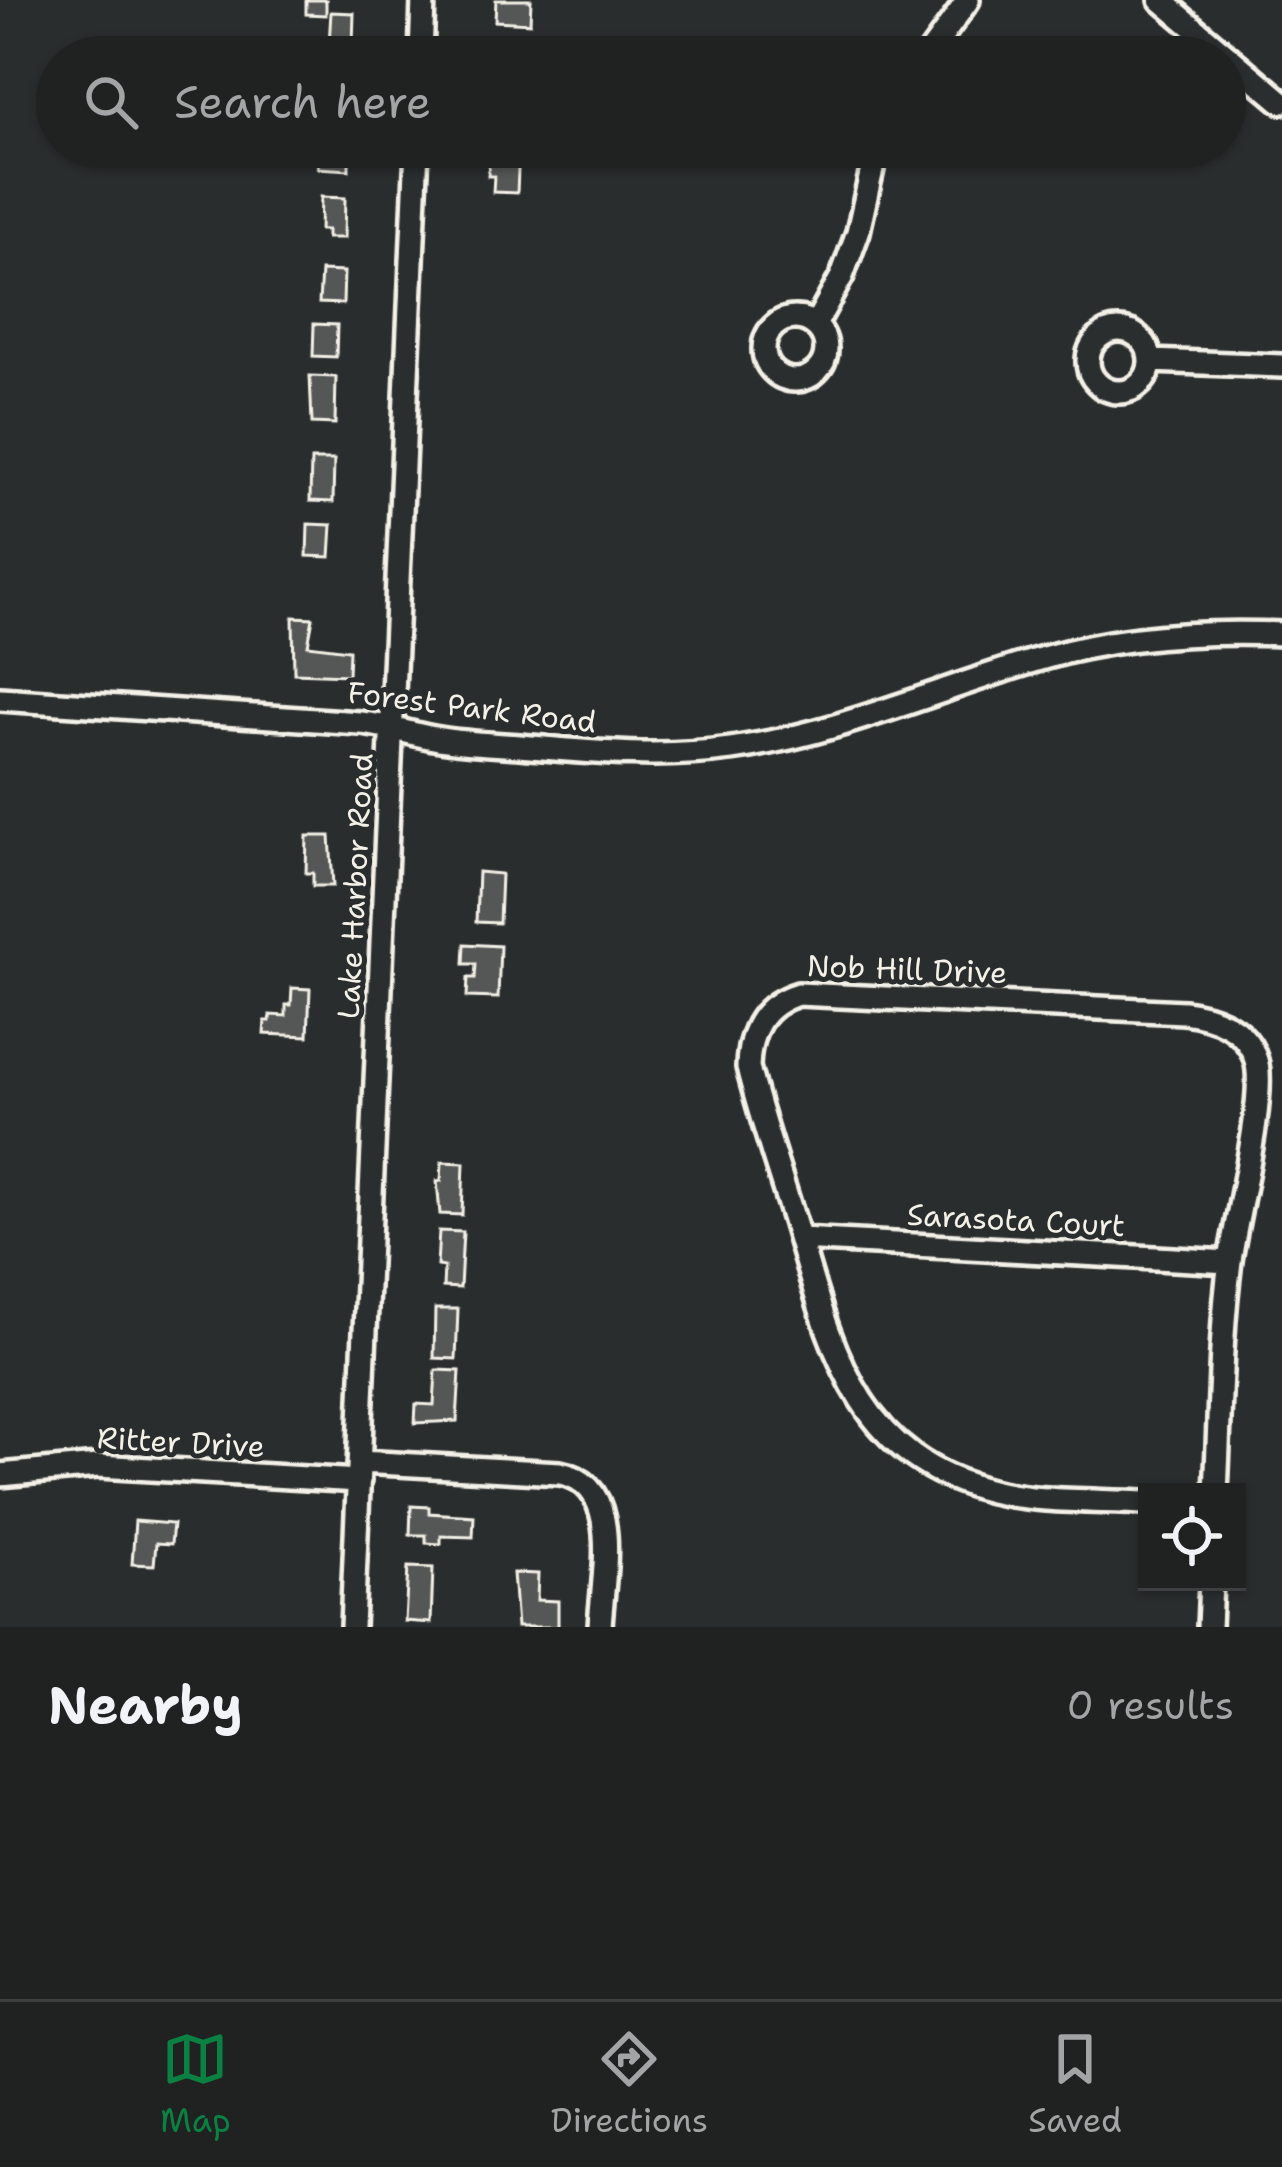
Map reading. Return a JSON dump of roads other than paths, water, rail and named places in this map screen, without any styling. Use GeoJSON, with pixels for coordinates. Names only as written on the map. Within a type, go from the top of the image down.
{"type":"FeatureCollection","features":[{"type":"Feature","properties":{"kind":"street"},"geometry":{"type":"LineString","coordinates":[[422,36],[423,0]]}},
{"type":"Feature","properties":{"kind":"street"},"geometry":{"type":"LineString","coordinates":[[942,36],[968,0]]}},
{"type":"Feature","properties":{"kind":"street"},"geometry":{"type":"LineString","coordinates":[[1161,0],[1204,36]]}},
{"type":"Feature","properties":{"kind":"street"},"geometry":{"type":"LineString","coordinates":[[1246,72],[1282,102]]}},
{"type":"Feature","properties":{"kind":"street","name":"Lake Harbor Road"},"geometry":{"type":"LineString","coordinates":[[352,1627],[416,168]]}},
{"type":"Feature","properties":{"kind":"street"},"geometry":{"type":"LineString","coordinates":[[815,325],[842,277],[872,168]]}},
{"type":"Feature","properties":{"kind":"street"},"geometry":{"type":"LineString","coordinates":[[1150,361],[1282,366]]}},
{"type":"Feature","properties":{"kind":"street","name":"Forest Park Road"},"geometry":{"type":"LineString","coordinates":[[0,699],[393,726],[438,739],[632,755],[697,752],[834,726],[1050,656],[1201,633],[1282,634]]}},
{"type":"Feature","properties":{"kind":"street","name":"Nob Hill Drive"},"geometry":{"type":"LineString","coordinates":[[1138,1502],[991,1491],[942,1472],[903,1447],[863,1406],[841,1369],[817,1304],[748,1067],[752,1032],[782,999],[798,994],[988,1000],[1184,1012],[1212,1017],[1238,1031],[1252,1050],[1259,1083],[1230,1262],[1217,1483]]}},
{"type":"Feature","properties":{"kind":"street","name":"Sarasota Court"},"geometry":{"type":"LineString","coordinates":[[800,1239],[1230,1262]]}},
{"type":"Feature","properties":{"kind":"street","name":"Ritter Drive"},"geometry":{"type":"LineString","coordinates":[[0,1475],[98,1466],[560,1473],[583,1480],[598,1496],[604,1518],[600,1627]]}},
{"type":"Feature","properties":{"kind":"street"},"geometry":{"type":"LineString","coordinates":[[1209,1627],[1211,1591]]}}]}
